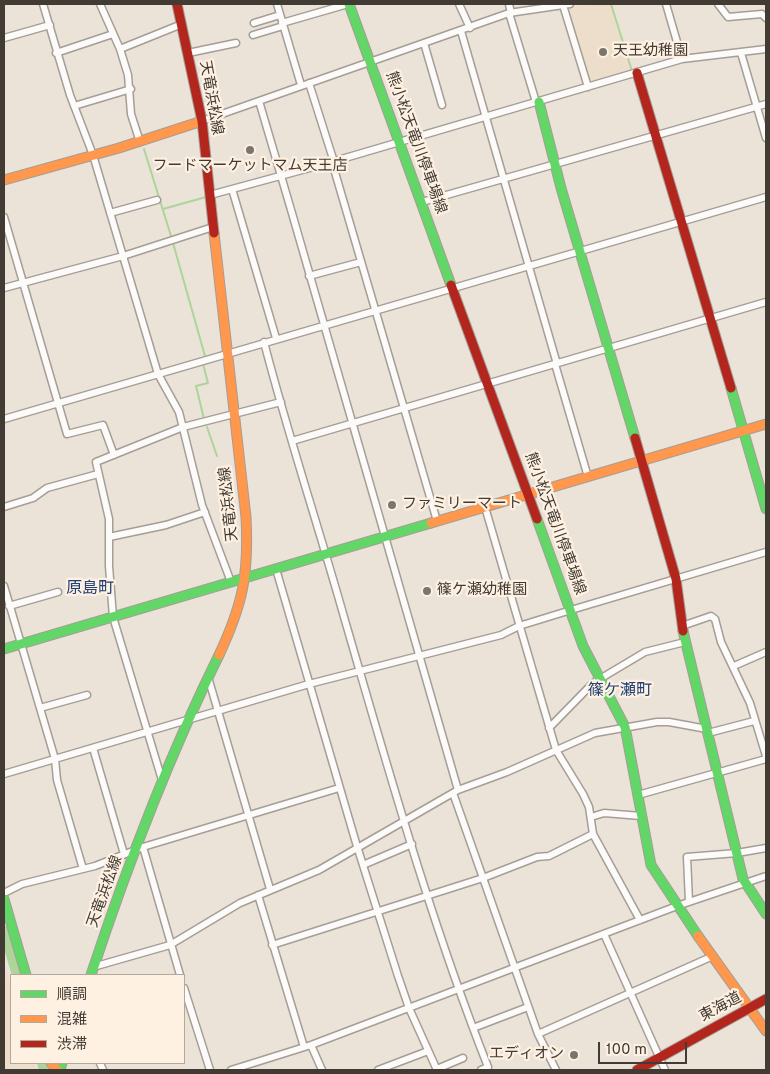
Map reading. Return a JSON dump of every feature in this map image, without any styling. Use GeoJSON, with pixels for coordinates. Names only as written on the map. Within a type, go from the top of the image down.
{"type":"FeatureCollection","features":[{"type":"Feature","properties":{"kind":"main road","name":"天竜浜松線"},"geometry":{"type":"LineString","coordinates":[[92,971],[140,848],[162,781],[187,721],[228,636],[246,577],[248,545],[246,517],[202,121],[177,4]]}},
{"type":"Feature","properties":{"kind":"main road","name":"熊小松天竜川停車場線"},"geometry":{"type":"LineString","coordinates":[[349,4],[584,646],[625,727],[652,866],[677,906],[766,1031]]}},
{"type":"Feature","properties":{"kind":"main road"},"geometry":{"type":"LineString","coordinates":[[636,72],[657,135],[766,509]]}},
{"type":"Feature","properties":{"kind":"main road"},"geometry":{"type":"LineString","coordinates":[[537,102],[676,579],[685,642],[737,853],[746,883],[766,914]]}},
{"type":"Feature","properties":{"kind":"main road"},"geometry":{"type":"LineString","coordinates":[[4,180],[140,142],[202,121]]}},
{"type":"Feature","properties":{"kind":"main road"},"geometry":{"type":"LineString","coordinates":[[4,649],[766,424]]}},
{"type":"Feature","properties":{"kind":"main road"},"geometry":{"type":"LineString","coordinates":[[4,899],[26,974]]}},
{"type":"Feature","properties":{"kind":"main road","name":"東海道"},"geometry":{"type":"LineString","coordinates":[[637,1070],[766,999]]}},
{"type":"Feature","properties":{"kind":"street"},"geometry":{"type":"LineString","coordinates":[[43,4],[56,53],[93,155],[158,374],[179,412],[205,512],[231,582]]}},
{"type":"Feature","properties":{"kind":"street"},"geometry":{"type":"LineString","coordinates":[[100,4],[120,49],[130,89],[131,114],[140,142]]}},
{"type":"Feature","properties":{"kind":"street"},"geometry":{"type":"LineString","coordinates":[[277,4],[302,85]]}},
{"type":"Feature","properties":{"kind":"street"},"geometry":{"type":"LineString","coordinates":[[253,35],[349,4]]}},
{"type":"Feature","properties":{"kind":"street"},"geometry":{"type":"LineString","coordinates":[[458,4],[470,28]]}},
{"type":"Feature","properties":{"kind":"street"},"geometry":{"type":"LineString","coordinates":[[509,4],[510,13],[537,102]]}},
{"type":"Feature","properties":{"kind":"street"},"geometry":{"type":"LineString","coordinates":[[202,121],[510,13],[567,4],[588,87]]}},
{"type":"Feature","properties":{"kind":"street"},"geometry":{"type":"LineString","coordinates":[[666,4],[682,59]]}},
{"type":"Feature","properties":{"kind":"street"},"geometry":{"type":"LineString","coordinates":[[718,4],[728,16],[762,14],[766,18]]}},
{"type":"Feature","properties":{"kind":"street"},"geometry":{"type":"LineString","coordinates":[[254,23],[280,15]]}},
{"type":"Feature","properties":{"kind":"street"},"geometry":{"type":"LineString","coordinates":[[120,49],[182,24]]}},
{"type":"Feature","properties":{"kind":"street"},"geometry":{"type":"LineString","coordinates":[[4,38],[50,25]]}},
{"type":"Feature","properties":{"kind":"street"},"geometry":{"type":"LineString","coordinates":[[461,31],[531,266],[588,477]]}},
{"type":"Feature","properties":{"kind":"street"},"geometry":{"type":"LineString","coordinates":[[56,53],[113,34]]}},
{"type":"Feature","properties":{"kind":"street"},"geometry":{"type":"LineString","coordinates":[[188,53],[236,43]]}},
{"type":"Feature","properties":{"kind":"street"},"geometry":{"type":"LineString","coordinates":[[424,43],[442,105]]}},
{"type":"Feature","properties":{"kind":"street"},"geometry":{"type":"LineString","coordinates":[[210,196],[333,162],[682,59],[741,53],[766,48]]}},
{"type":"Feature","properties":{"kind":"street"},"geometry":{"type":"LineString","coordinates":[[741,53],[766,138]]}},
{"type":"Feature","properties":{"kind":"street"},"geometry":{"type":"LineString","coordinates":[[309,83],[437,521]]}},
{"type":"Feature","properties":{"kind":"street"},"geometry":{"type":"LineString","coordinates":[[74,106],[130,89]]}},
{"type":"Feature","properties":{"kind":"street"},"geometry":{"type":"LineString","coordinates":[[258,101],[385,537],[456,791],[483,878],[528,1007],[538,1034],[556,1070]]}},
{"type":"Feature","properties":{"kind":"street"},"geometry":{"type":"LineString","coordinates":[[422,202],[505,180],[766,104]]}},
{"type":"Feature","properties":{"kind":"street"},"geometry":{"type":"LineString","coordinates":[[232,190],[276,338]]}},
{"type":"Feature","properties":{"kind":"street"},"geometry":{"type":"LineString","coordinates":[[4,419],[276,338],[376,312],[766,197]]}},
{"type":"Feature","properties":{"kind":"street"},"geometry":{"type":"LineString","coordinates":[[110,213],[157,200]]}},
{"type":"Feature","properties":{"kind":"street"},"geometry":{"type":"LineString","coordinates":[[4,217],[67,434],[103,426],[114,455]]}},
{"type":"Feature","properties":{"kind":"street"},"geometry":{"type":"LineString","coordinates":[[4,288],[123,256],[213,227]]}},
{"type":"Feature","properties":{"kind":"street"},"geometry":{"type":"LineString","coordinates":[[309,276],[361,262]]}},
{"type":"Feature","properties":{"kind":"street"},"geometry":{"type":"LineString","coordinates":[[292,442],[766,302]]}},
{"type":"Feature","properties":{"kind":"street"},"geometry":{"type":"LineString","coordinates":[[264,342],[377,735],[459,990],[488,1067],[481,1070]]}},
{"type":"Feature","properties":{"kind":"street"},"geometry":{"type":"LineString","coordinates":[[162,781],[113,617],[109,519],[96,462],[183,427],[281,402]]}},
{"type":"Feature","properties":{"kind":"street"},"geometry":{"type":"LineString","coordinates":[[4,507],[33,498],[47,488],[98,474]]}},
{"type":"Feature","properties":{"kind":"street"},"geometry":{"type":"LineString","coordinates":[[485,507],[556,750],[583,794],[591,817],[593,834],[640,920]]}},
{"type":"Feature","properties":{"kind":"street"},"geometry":{"type":"LineString","coordinates":[[109,536],[166,525],[205,512]]}},
{"type":"Feature","properties":{"kind":"street"},"geometry":{"type":"LineString","coordinates":[[4,774],[309,684],[501,635],[519,626],[766,552]]}},
{"type":"Feature","properties":{"kind":"street"},"geometry":{"type":"LineString","coordinates":[[276,569],[357,847],[409,1008],[437,1070],[463,1058]]}},
{"type":"Feature","properties":{"kind":"street"},"geometry":{"type":"LineString","coordinates":[[4,586],[55,759],[57,780],[83,869]]}},
{"type":"Feature","properties":{"kind":"street"},"geometry":{"type":"LineString","coordinates":[[10,606],[58,592]]}},
{"type":"Feature","properties":{"kind":"street"},"geometry":{"type":"LineString","coordinates":[[638,795],[718,773],[766,757],[750,703],[721,642],[714,619],[711,616],[682,626]]}},
{"type":"Feature","properties":{"kind":"street"},"geometry":{"type":"LineString","coordinates":[[550,728],[593,683],[645,652],[685,642]]}},
{"type":"Feature","properties":{"kind":"street"},"geometry":{"type":"LineString","coordinates":[[734,666],[766,652]]}},
{"type":"Feature","properties":{"kind":"street"},"geometry":{"type":"LineString","coordinates":[[208,677],[270,889]]}},
{"type":"Feature","properties":{"kind":"street"},"geometry":{"type":"LineString","coordinates":[[40,708],[87,696]]}},
{"type":"Feature","properties":{"kind":"street"},"geometry":{"type":"LineString","coordinates":[[92,971],[170,945],[258,894],[318,870],[456,791],[507,772],[595,733],[625,727],[669,722],[707,731],[754,721]]}},
{"type":"Feature","properties":{"kind":"street"},"geometry":{"type":"LineString","coordinates":[[93,748],[124,854]]}},
{"type":"Feature","properties":{"kind":"street"},"geometry":{"type":"LineString","coordinates":[[4,893],[22,884],[83,869],[140,848],[340,788]]}},
{"type":"Feature","properties":{"kind":"street"},"geometry":{"type":"LineString","coordinates":[[591,817],[604,813],[641,816]]}},
{"type":"Feature","properties":{"kind":"street"},"geometry":{"type":"LineString","coordinates":[[272,945],[483,878],[537,857],[549,856],[593,834]]}},
{"type":"Feature","properties":{"kind":"street"},"geometry":{"type":"LineString","coordinates":[[363,865],[412,844]]}},
{"type":"Feature","properties":{"kind":"street"},"geometry":{"type":"LineString","coordinates":[[140,848],[180,974]]}},
{"type":"Feature","properties":{"kind":"street"},"geometry":{"type":"LineString","coordinates":[[689,902],[687,857],[737,853],[766,848]]}},
{"type":"Feature","properties":{"kind":"street"},"geometry":{"type":"LineString","coordinates":[[231,1070],[308,1046],[677,906],[766,876]]}},
{"type":"Feature","properties":{"kind":"street"},"geometry":{"type":"LineString","coordinates":[[258,894],[272,945],[308,1046],[322,1070]]}},
{"type":"Feature","properties":{"kind":"street"},"geometry":{"type":"LineString","coordinates":[[604,934],[665,1070]]}},
{"type":"Feature","properties":{"kind":"street"},"geometry":{"type":"LineString","coordinates":[[538,1034],[712,956]]}},
{"type":"Feature","properties":{"kind":"street"},"geometry":{"type":"LineString","coordinates":[[185,991],[210,1070]]}},
{"type":"Feature","properties":{"kind":"street"},"geometry":{"type":"LineString","coordinates":[[473,1028],[528,1007]]}},
{"type":"Feature","properties":{"kind":"street"},"geometry":{"type":"LineString","coordinates":[[378,1070],[428,1051]]}},
{"type":"Feature","properties":{"kind":"shaded area"},"geometry":{"type":"Polygon","coordinates":[[[610,4],[631,70],[588,82],[567,8],[610,4]]]}},
{"type":"Feature","properties":{"kind":"shaded area"},"geometry":{"type":"Polygon","coordinates":[[[4,964],[10,985],[10,1064],[34,1064],[36,1070],[4,1070],[4,964]]]}},
{"type":"Feature","properties":{"kind":"waterway"},"geometry":{"type":"LineString","coordinates":[[611,4],[632,71]]}},
{"type":"Feature","properties":{"kind":"waterway"},"geometry":{"type":"LineString","coordinates":[[404,137],[463,120]]}},
{"type":"Feature","properties":{"kind":"waterway"},"geometry":{"type":"LineString","coordinates":[[144,149],[171,236]]}},
{"type":"Feature","properties":{"kind":"waterway"},"geometry":{"type":"LineString","coordinates":[[163,209],[206,197]]}},
{"type":"Feature","properties":{"kind":"waterway"},"geometry":{"type":"LineString","coordinates":[[173,243],[205,356]]}},
{"type":"Feature","properties":{"kind":"waterway"},"geometry":{"type":"LineString","coordinates":[[203,364],[208,383],[196,386],[204,419]]}},
{"type":"Feature","properties":{"kind":"waterway"},"geometry":{"type":"LineString","coordinates":[[207,427],[217,456]]}},
{"type":"Feature","properties":{"kind":"waterway"},"geometry":{"type":"LineString","coordinates":[[4,931],[17,974]]}},
{"type":"Feature","properties":{"kind":"waterway"},"geometry":{"type":"LineString","coordinates":[[42,1064],[44,1070]]}},
{"type":"Feature","properties":{"kind":"traffic: fast"},"geometry":{"type":"LineString","coordinates":[[349,4],[451,285]]}},
{"type":"Feature","properties":{"kind":"traffic: fast"},"geometry":{"type":"LineString","coordinates":[[539,102],[561,188],[635,438]]}},
{"type":"Feature","properties":{"kind":"traffic: fast"},"geometry":{"type":"LineString","coordinates":[[731,388],[766,509]]}},
{"type":"Feature","properties":{"kind":"traffic: fast"},"geometry":{"type":"LineString","coordinates":[[537,519],[583,646],[625,727],[651,865],[698,936]]}},
{"type":"Feature","properties":{"kind":"traffic: fast"},"geometry":{"type":"LineString","coordinates":[[4,649],[431,523]]}},
{"type":"Feature","properties":{"kind":"traffic: fast"},"geometry":{"type":"LineString","coordinates":[[683,631],[743,879],[766,914]]}},
{"type":"Feature","properties":{"kind":"traffic: fast"},"geometry":{"type":"LineString","coordinates":[[91,974],[149,813],[200,694],[219,655]]}},
{"type":"Feature","properties":{"kind":"traffic: fast"},"geometry":{"type":"LineString","coordinates":[[4,899],[26,974]]}},
{"type":"Feature","properties":{"kind":"traffic: fast"},"geometry":{"type":"LineString","coordinates":[[60,1070],[62,1064]]}},
{"type":"Feature","properties":{"kind":"traffic: slow"},"geometry":{"type":"LineString","coordinates":[[4,180],[119,148],[202,121]]}},
{"type":"Feature","properties":{"kind":"traffic: slow"},"geometry":{"type":"LineString","coordinates":[[214,233],[247,537],[243,588],[234,620],[219,655]]}},
{"type":"Feature","properties":{"kind":"traffic: slow"},"geometry":{"type":"LineString","coordinates":[[431,523],[766,424]]}},
{"type":"Feature","properties":{"kind":"traffic: slow"},"geometry":{"type":"LineString","coordinates":[[698,936],[766,1031]]}},
{"type":"Feature","properties":{"kind":"traffic: slow"},"geometry":{"type":"LineString","coordinates":[[52,1064],[57,1070]]}},
{"type":"Feature","properties":{"kind":"traffic: jam"},"geometry":{"type":"LineString","coordinates":[[177,4],[202,121],[214,233]]}},
{"type":"Feature","properties":{"kind":"traffic: jam"},"geometry":{"type":"LineString","coordinates":[[637,73],[731,388]]}},
{"type":"Feature","properties":{"kind":"traffic: jam"},"geometry":{"type":"LineString","coordinates":[[451,285],[537,519]]}},
{"type":"Feature","properties":{"kind":"traffic: jam"},"geometry":{"type":"LineString","coordinates":[[635,438],[676,579],[683,631]]}},
{"type":"Feature","properties":{"kind":"traffic: jam"},"geometry":{"type":"LineString","coordinates":[[637,1070],[766,999]]}},
{"type":"Feature","properties":{"kind":"place","name":"天王幼稚園"},"geometry":{"type":"Point","coordinates":[603,52]}},
{"type":"Feature","properties":{"kind":"place","name":"フードマーケットマム天王店"},"geometry":{"type":"Point","coordinates":[250,150]}},
{"type":"Feature","properties":{"kind":"place","name":"ファミリーマート"},"geometry":{"type":"Point","coordinates":[392,505]}},
{"type":"Feature","properties":{"kind":"place","name":"篠ケ瀬幼稚園"},"geometry":{"type":"Point","coordinates":[427,591]}},
{"type":"Feature","properties":{"kind":"place","name":"エディオン"},"geometry":{"type":"Point","coordinates":[574,1055]}},
{"type":"Feature","properties":{"kind":"district","name":"原島町"},"geometry":{"type":"Point","coordinates":[90,590]}},
{"type":"Feature","properties":{"kind":"district","name":"篠ケ瀬町"},"geometry":{"type":"Point","coordinates":[620,692]}}]}
